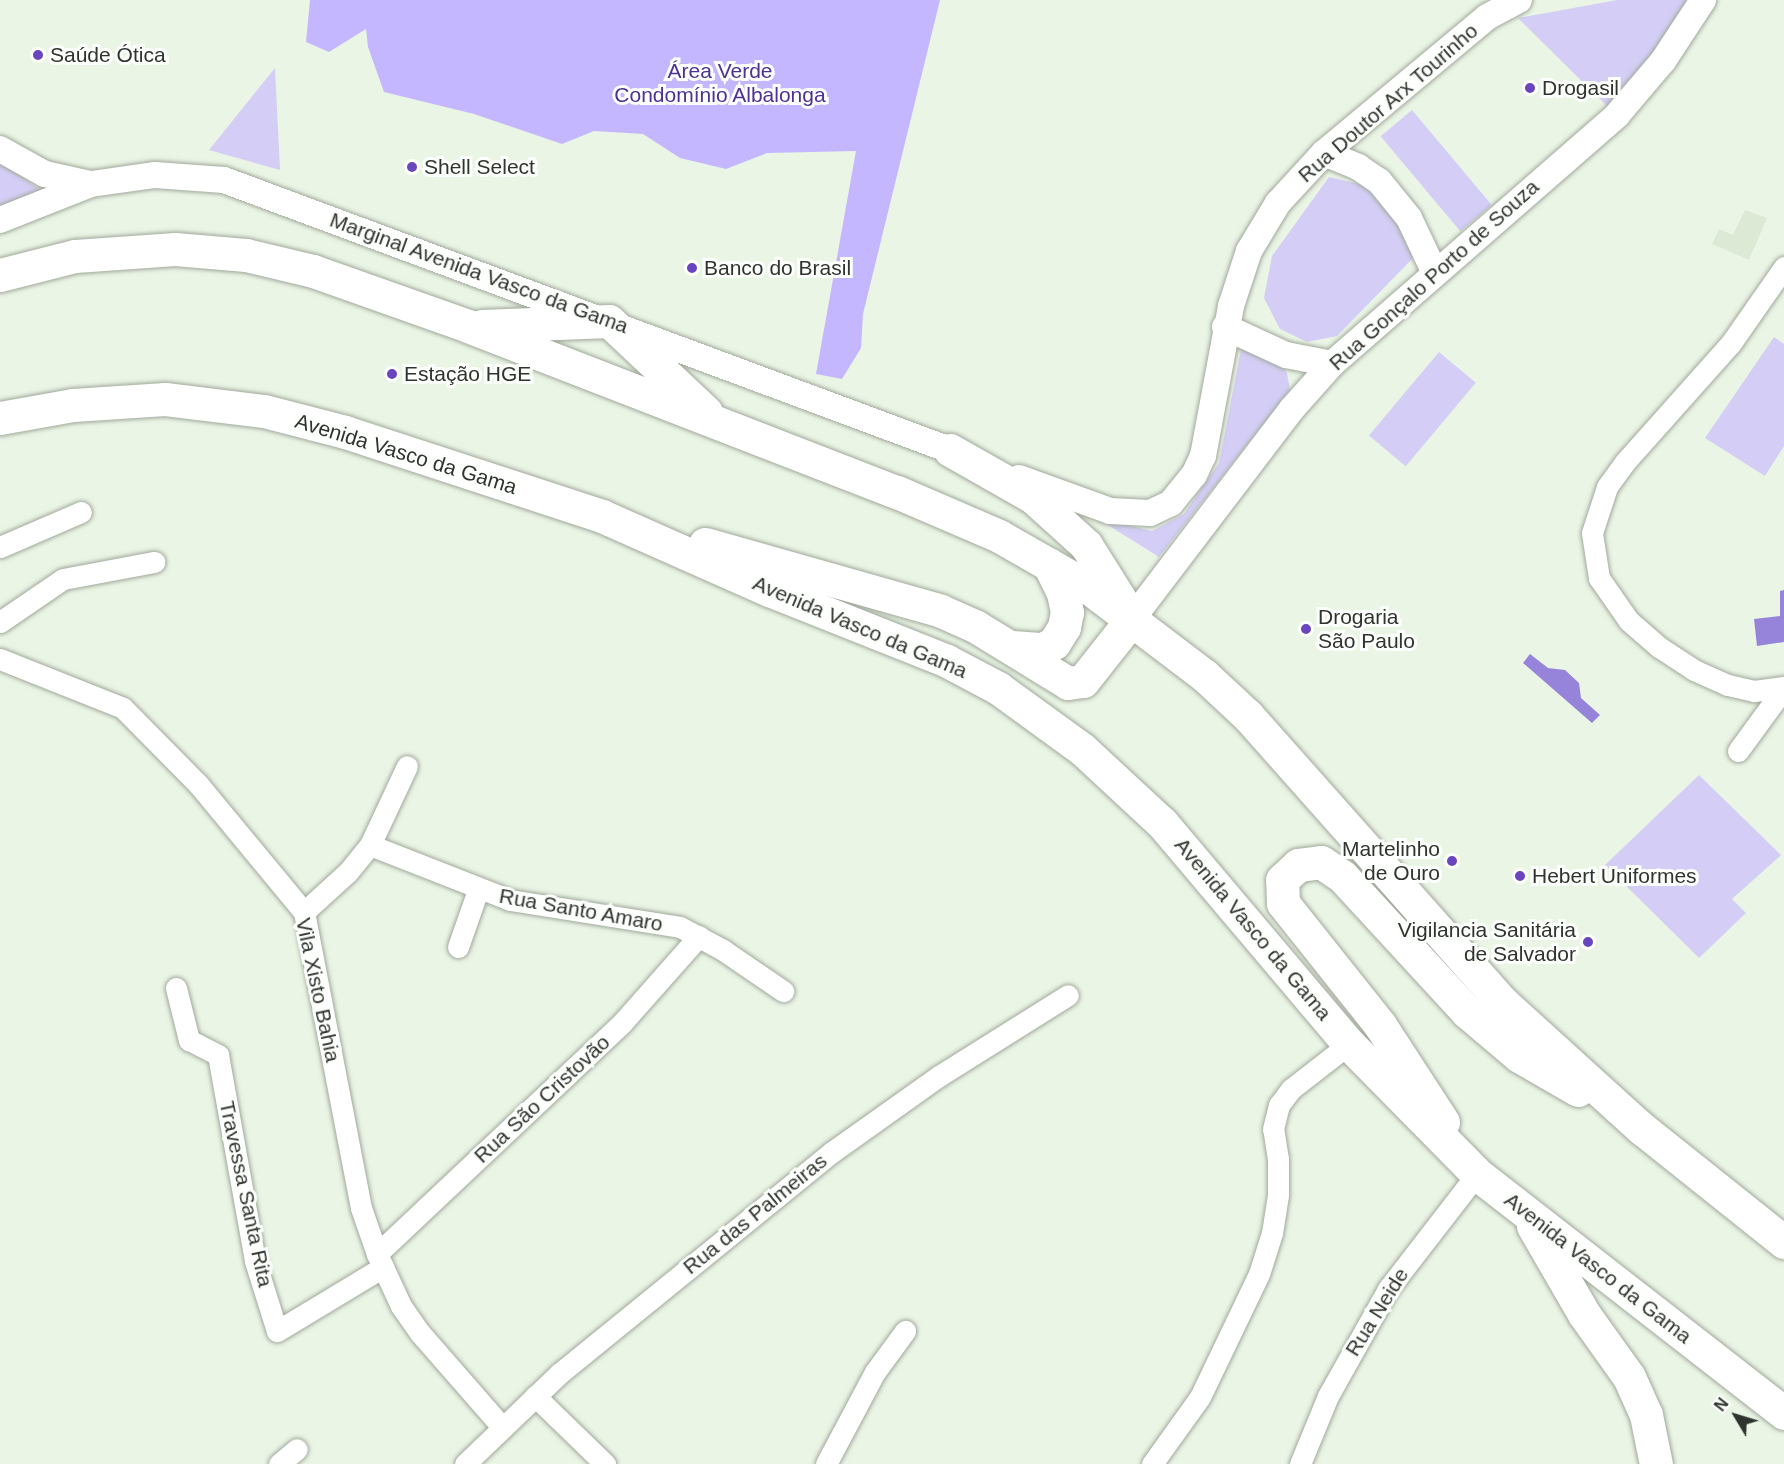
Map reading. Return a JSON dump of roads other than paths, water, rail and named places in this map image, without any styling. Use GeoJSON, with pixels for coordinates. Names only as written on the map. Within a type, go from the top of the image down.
{"type":"FeatureCollection","features":[{"type":"Feature","properties":{"kind":"main road"},"geometry":{"type":"LineString","coordinates":[[0,275],[75,256],[124,250],[175,249],[246,255],[313,272],[468,326],[723,428],[948,513],[1049,564],[1132,619],[1248,716],[1502,1002],[1641,1128],[1784,1242]]}},
{"type":"Feature","properties":{"kind":"main road"},"geometry":{"type":"LineString","coordinates":[[468,326],[609,321],[723,428]]}},
{"type":"Feature","properties":{"kind":"main road","name":"Avenida Vasco da Gama"},"geometry":{"type":"LineString","coordinates":[[0,418],[73,405],[165,399],[217,403],[345,432],[602,516],[769,590],[947,661],[1046,720],[1162,823],[1349,1044],[1477,1174],[1784,1413]]}},
{"type":"Feature","properties":{"kind":"main road"},"geometry":{"type":"LineString","coordinates":[[950,450],[1033,497],[1086,544],[1132,619]]}},
{"type":"Feature","properties":{"kind":"main road"},"geometry":{"type":"LineString","coordinates":[[602,516],[941,611],[1012,647],[1047,672],[1074,684],[1090,673],[1132,619]]}},
{"type":"Feature","properties":{"kind":"main road"},"geometry":{"type":"LineString","coordinates":[[1012,647],[1043,649],[1054,643],[1064,627],[1067,612],[1063,593],[1049,564]]}},
{"type":"Feature","properties":{"kind":"main road"},"geometry":{"type":"LineString","coordinates":[[1477,1174],[1380,1025],[1283,903],[1282,880],[1298,865],[1321,862],[1342,876],[1442,989],[1520,1056],[1641,1128]]}},
{"type":"Feature","properties":{"kind":"main road"},"geometry":{"type":"LineString","coordinates":[[1524,1212],[1584,1314],[1629,1377],[1646,1415],[1656,1464]]}},
{"type":"Feature","properties":{"kind":"street","name":"Rua Doutor Arx Tourinho"},"geometry":{"type":"LineString","coordinates":[[950,450],[1085,504],[1110,511],[1150,513],[1171,503],[1183,490],[1203,456],[1225,327],[1249,251],[1278,203],[1324,153],[1487,18],[1519,0]]}},
{"type":"Feature","properties":{"kind":"street","name":"Rua Gonçalo Porto de Souza"},"geometry":{"type":"LineString","coordinates":[[1132,619],[1292,409],[1332,364],[1434,271],[1617,115],[1663,61],[1703,0]]}},
{"type":"Feature","properties":{"kind":"street"},"geometry":{"type":"LineString","coordinates":[[0,148],[45,174],[91,184]]}},
{"type":"Feature","properties":{"kind":"street"},"geometry":{"type":"LineString","coordinates":[[1324,153],[1379,181],[1409,218],[1434,271]]}},
{"type":"Feature","properties":{"kind":"street","name":"Marginal Avenida Vasco da Gama"},"geometry":{"type":"LineString","coordinates":[[0,220],[91,184],[155,174],[224,180],[609,321],[950,450]]}},
{"type":"Feature","properties":{"kind":"street"},"geometry":{"type":"LineString","coordinates":[[1784,267],[1731,344],[1624,462],[1607,487],[1592,533],[1599,578],[1629,621],[1659,647],[1694,670],[1728,685],[1754,691],[1784,687]]}},
{"type":"Feature","properties":{"kind":"street"},"geometry":{"type":"LineString","coordinates":[[1225,327],[1286,356],[1332,364]]}},
{"type":"Feature","properties":{"kind":"street"},"geometry":{"type":"LineString","coordinates":[[0,547],[81,512]]}},
{"type":"Feature","properties":{"kind":"street"},"geometry":{"type":"LineString","coordinates":[[0,622],[63,579],[154,562]]}},
{"type":"Feature","properties":{"kind":"street","name":"Vila Xisto Bahia"},"geometry":{"type":"LineString","coordinates":[[0,659],[123,708],[198,783],[304,912],[359,1197],[380,1261],[420,1333],[501,1426]]}},
{"type":"Feature","properties":{"kind":"street"},"geometry":{"type":"LineString","coordinates":[[1738,751],[1784,687]]}},
{"type":"Feature","properties":{"kind":"street"},"geometry":{"type":"LineString","coordinates":[[304,912],[348,872],[370,845],[407,766]]}},
{"type":"Feature","properties":{"kind":"street","name":"Rua Santo Amaro"},"geometry":{"type":"LineString","coordinates":[[370,845],[478,890],[541,907],[680,927],[699,936],[783,991]]}},
{"type":"Feature","properties":{"kind":"street"},"geometry":{"type":"LineString","coordinates":[[458,947],[478,890]]}},
{"type":"Feature","properties":{"kind":"street","name":"Rua São Cristovão"},"geometry":{"type":"LineString","coordinates":[[380,1261],[622,1023],[699,936]]}},
{"type":"Feature","properties":{"kind":"street","name":"Travessa Santa Rita"},"geometry":{"type":"LineString","coordinates":[[176,988],[189,1040],[218,1055],[255,1261],[277,1331],[380,1261]]}},
{"type":"Feature","properties":{"kind":"street","name":"Rua das Palmeiras"},"geometry":{"type":"LineString","coordinates":[[465,1464],[501,1426],[535,1396],[832,1152],[939,1076],[1068,995]]}},
{"type":"Feature","properties":{"kind":"street"},"geometry":{"type":"LineString","coordinates":[[1152,1464],[1200,1397],[1259,1274],[1272,1233],[1278,1195],[1278,1159],[1272,1129],[1279,1105],[1291,1089],[1349,1044]]}},
{"type":"Feature","properties":{"kind":"street","name":"Rua Neide"},"geometry":{"type":"LineString","coordinates":[[1299,1464],[1328,1396],[1388,1289],[1477,1174]]}},
{"type":"Feature","properties":{"kind":"street"},"geometry":{"type":"LineString","coordinates":[[826,1464],[875,1372],[905,1331]]}},
{"type":"Feature","properties":{"kind":"street"},"geometry":{"type":"LineString","coordinates":[[535,1396],[604,1464]]}},
{"type":"Feature","properties":{"kind":"street"},"geometry":{"type":"LineString","coordinates":[[279,1464],[297,1449]]}},
{"type":"Feature","properties":{"kind":"place","name":"Saúde Ótica"},"geometry":{"type":"Point","coordinates":[38,55]}},
{"type":"Feature","properties":{"kind":"place","name":"Drogasil"},"geometry":{"type":"Point","coordinates":[1530,88]}},
{"type":"Feature","properties":{"kind":"place","name":"Shell Select"},"geometry":{"type":"Point","coordinates":[412,167]}},
{"type":"Feature","properties":{"kind":"place","name":"Banco do Brasil"},"geometry":{"type":"Point","coordinates":[692,268]}},
{"type":"Feature","properties":{"kind":"place","name":"Estação HGE"},"geometry":{"type":"Point","coordinates":[392,374]}},
{"type":"Feature","properties":{"kind":"place","name":"Drogaria São Paulo"},"geometry":{"type":"Point","coordinates":[1306,629]}},
{"type":"Feature","properties":{"kind":"place","name":"Martelinho de Ouro"},"geometry":{"type":"Point","coordinates":[1452,861]}},
{"type":"Feature","properties":{"kind":"place","name":"Hebert Uniformes"},"geometry":{"type":"Point","coordinates":[1520,876]}},
{"type":"Feature","properties":{"kind":"place","name":"Vigilancia Sanitária de Salvador"},"geometry":{"type":"Point","coordinates":[1588,942]}},
{"type":"Feature","properties":{"kind":"park label","name":"Área Verde Condomínio Albalonga"},"geometry":{"type":"Point","coordinates":[720,83]}}]}
